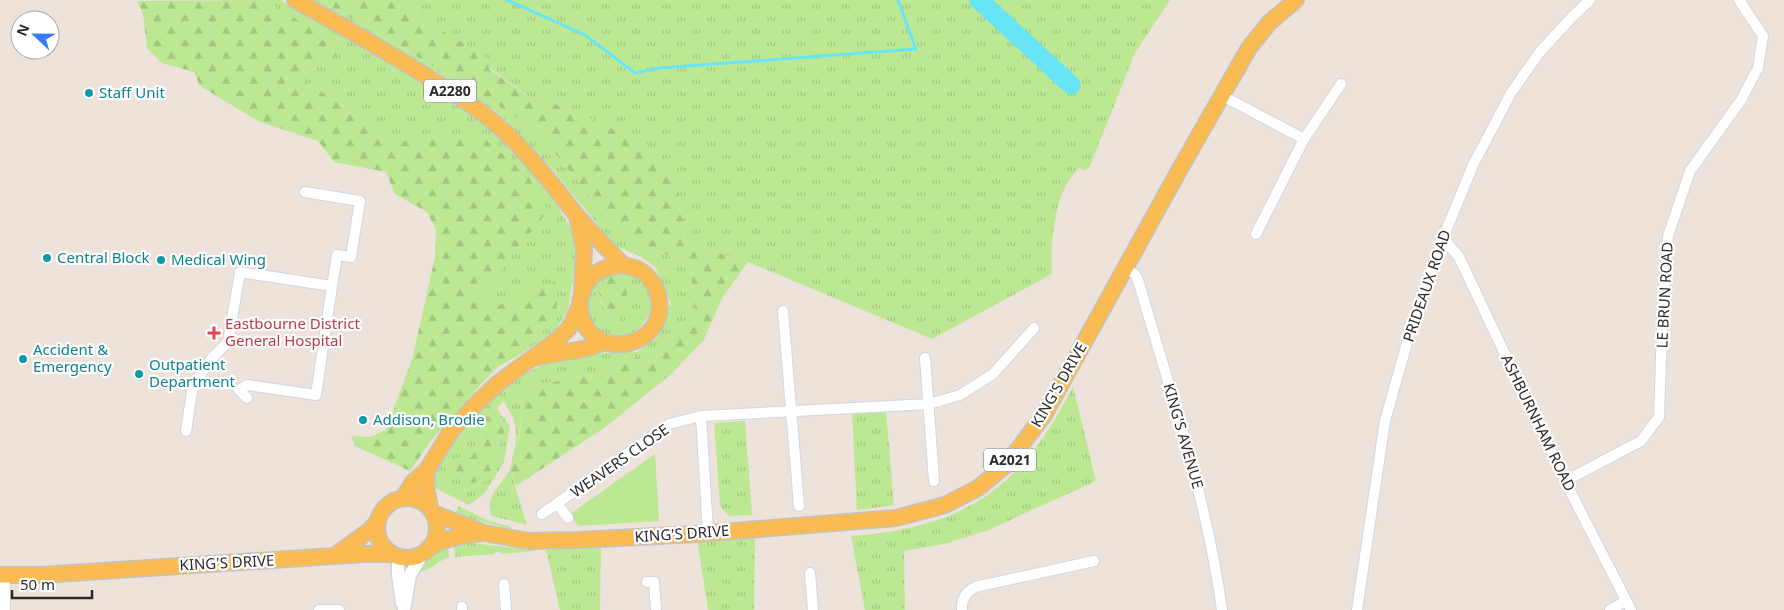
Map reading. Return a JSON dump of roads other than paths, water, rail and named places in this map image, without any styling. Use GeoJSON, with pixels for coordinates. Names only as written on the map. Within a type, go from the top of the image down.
{"type":"FeatureCollection","features":[{"type":"Feature","properties":{"kind":"main road","name":"A2280"},"geometry":{"type":"LineString","coordinates":[[295,0],[382,48],[470,103],[505,132],[538,167],[577,216],[623,265]]}},
{"type":"Feature","properties":{"kind":"main road","name":"KING'S DRIVE"},"geometry":{"type":"LineString","coordinates":[[431,511],[484,533],[529,541],[547,542],[896,518],[945,505],[978,488],[1007,464],[1044,414],[1249,48],[1269,23],[1296,0]]}},
{"type":"Feature","properties":{"kind":"main road","name":"A2280"},"geometry":{"type":"LineString","coordinates":[[403,498],[414,482],[427,470],[451,431],[467,414],[497,384],[558,339],[569,328],[581,299],[588,281],[598,272],[610,266],[623,265],[636,268],[648,276],[656,287],[660,300],[659,314],[654,326],[644,337],[632,343],[619,345],[605,342],[587,328],[582,318],[581,299],[584,249],[577,216]]}},
{"type":"Feature","properties":{"kind":"main road","name":"A2280"},"geometry":{"type":"LineString","coordinates":[[530,359],[588,348],[605,342]]}},
{"type":"Feature","properties":{"kind":"main road"},"geometry":{"type":"LineString","coordinates":[[378,521],[381,543],[395,555],[414,557],[425,551],[436,535],[437,527],[431,511],[426,487],[427,470]]}},
{"type":"Feature","properties":{"kind":"main road"},"geometry":{"type":"LineString","coordinates":[[335,556],[364,535],[378,521],[386,507],[393,502],[403,498],[413,499],[423,502],[431,511]]}},
{"type":"Feature","properties":{"kind":"main road","name":"KING'S DRIVE"},"geometry":{"type":"LineString","coordinates":[[425,551],[433,545],[452,538],[484,533]]}},
{"type":"Feature","properties":{"kind":"main road","name":"KING'S DRIVE"},"geometry":{"type":"LineString","coordinates":[[2,575],[141,569],[335,556],[395,555]]}},
{"type":"Feature","properties":{"kind":"street","name":"PRIDEAUX ROAD"},"geometry":{"type":"LineString","coordinates":[[1357,610],[1385,421],[1412,325],[1443,238],[1473,165],[1511,93],[1539,53],[1590,0]]}},
{"type":"Feature","properties":{"kind":"street","name":"LE BRUN ROAD"},"geometry":{"type":"LineString","coordinates":[[1565,481],[1641,441],[1659,417],[1663,300],[1668,236],[1690,171],[1741,100],[1758,68],[1763,36],[1739,0]]}},
{"type":"Feature","properties":{"kind":"street"},"geometry":{"type":"LineString","coordinates":[[1256,234],[1304,140],[1341,84]]}},
{"type":"Feature","properties":{"kind":"street"},"geometry":{"type":"LineString","coordinates":[[1221,95],[1304,140]]}},
{"type":"Feature","properties":{"kind":"street"},"geometry":{"type":"LineString","coordinates":[[247,398],[240,390],[247,385],[316,395],[337,255],[351,257],[360,201],[305,192]]}},
{"type":"Feature","properties":{"kind":"street","name":"ASHBURNHAM ROAD"},"geometry":{"type":"LineString","coordinates":[[1443,238],[1459,257],[1565,481],[1628,605]]}},
{"type":"Feature","properties":{"kind":"street","name":"KING'S AVENUE"},"geometry":{"type":"LineString","coordinates":[[1126,269],[1135,274],[1139,284],[1195,474],[1216,569],[1222,610]]}},
{"type":"Feature","properties":{"kind":"street"},"geometry":{"type":"LineString","coordinates":[[186,431],[193,385],[212,358],[228,342],[240,272],[332,286]]}},
{"type":"Feature","properties":{"kind":"street"},"geometry":{"type":"LineString","coordinates":[[783,311],[799,506]]}},
{"type":"Feature","properties":{"kind":"street","name":"WEAVERS CLOSE"},"geometry":{"type":"LineString","coordinates":[[542,514],[669,424],[701,416],[929,404],[960,395],[994,374],[1034,328]]}},
{"type":"Feature","properties":{"kind":"street"},"geometry":{"type":"LineString","coordinates":[[925,358],[934,481]]}},
{"type":"Feature","properties":{"kind":"street"},"geometry":{"type":"LineString","coordinates":[[701,416],[708,532]]}},
{"type":"Feature","properties":{"kind":"street"},"geometry":{"type":"LineString","coordinates":[[558,504],[568,518]]}},
{"type":"Feature","properties":{"kind":"street"},"geometry":{"type":"LineString","coordinates":[[403,610],[410,575],[425,551]]}},
{"type":"Feature","properties":{"kind":"street"},"geometry":{"type":"LineString","coordinates":[[395,555],[403,610]]}},
{"type":"Feature","properties":{"kind":"street"},"geometry":{"type":"LineString","coordinates":[[962,610],[963,598],[968,591],[975,587],[1094,561]]}},
{"type":"Feature","properties":{"kind":"street"},"geometry":{"type":"LineString","coordinates":[[810,573],[813,610]]}},
{"type":"Feature","properties":{"kind":"street"},"geometry":{"type":"LineString","coordinates":[[2,575],[6,610]]}},
{"type":"Feature","properties":{"kind":"street"},"geometry":{"type":"LineString","coordinates":[[647,582],[654,582],[656,610]]}},
{"type":"Feature","properties":{"kind":"street"},"geometry":{"type":"LineString","coordinates":[[504,584],[506,610]]}},
{"type":"Feature","properties":{"kind":"street"},"geometry":{"type":"LineString","coordinates":[[1610,610],[1628,605]]}},
{"type":"Feature","properties":{"kind":"street"},"geometry":{"type":"LineString","coordinates":[[319,610],[339,610]]}},
{"type":"Feature","properties":{"kind":"waterway"},"geometry":{"type":"LineString","coordinates":[[507,0],[585,35],[635,73],[660,68],[916,49],[898,0]]}},
{"type":"Feature","properties":{"kind":"waterway"},"geometry":{"type":"LineString","coordinates":[[979,0],[1071,85]]}},
{"type":"Feature","properties":{"kind":"place","name":"Staff Unit"},"geometry":{"type":"Point","coordinates":[89,93]}},
{"type":"Feature","properties":{"kind":"place","name":"Central Block"},"geometry":{"type":"Point","coordinates":[47,258]}},
{"type":"Feature","properties":{"kind":"place","name":"Medical Wing"},"geometry":{"type":"Point","coordinates":[161,260]}},
{"type":"Feature","properties":{"kind":"place","name":"Eastbourne District General Hospital"},"geometry":{"type":"Point","coordinates":[214,333]}},
{"type":"Feature","properties":{"kind":"place","name":"Accident & Emergency"},"geometry":{"type":"Point","coordinates":[23,359]}},
{"type":"Feature","properties":{"kind":"place","name":"Outpatient Department"},"geometry":{"type":"Point","coordinates":[139,374]}},
{"type":"Feature","properties":{"kind":"place","name":"Addison, Brodie"},"geometry":{"type":"Point","coordinates":[363,420]}}]}
